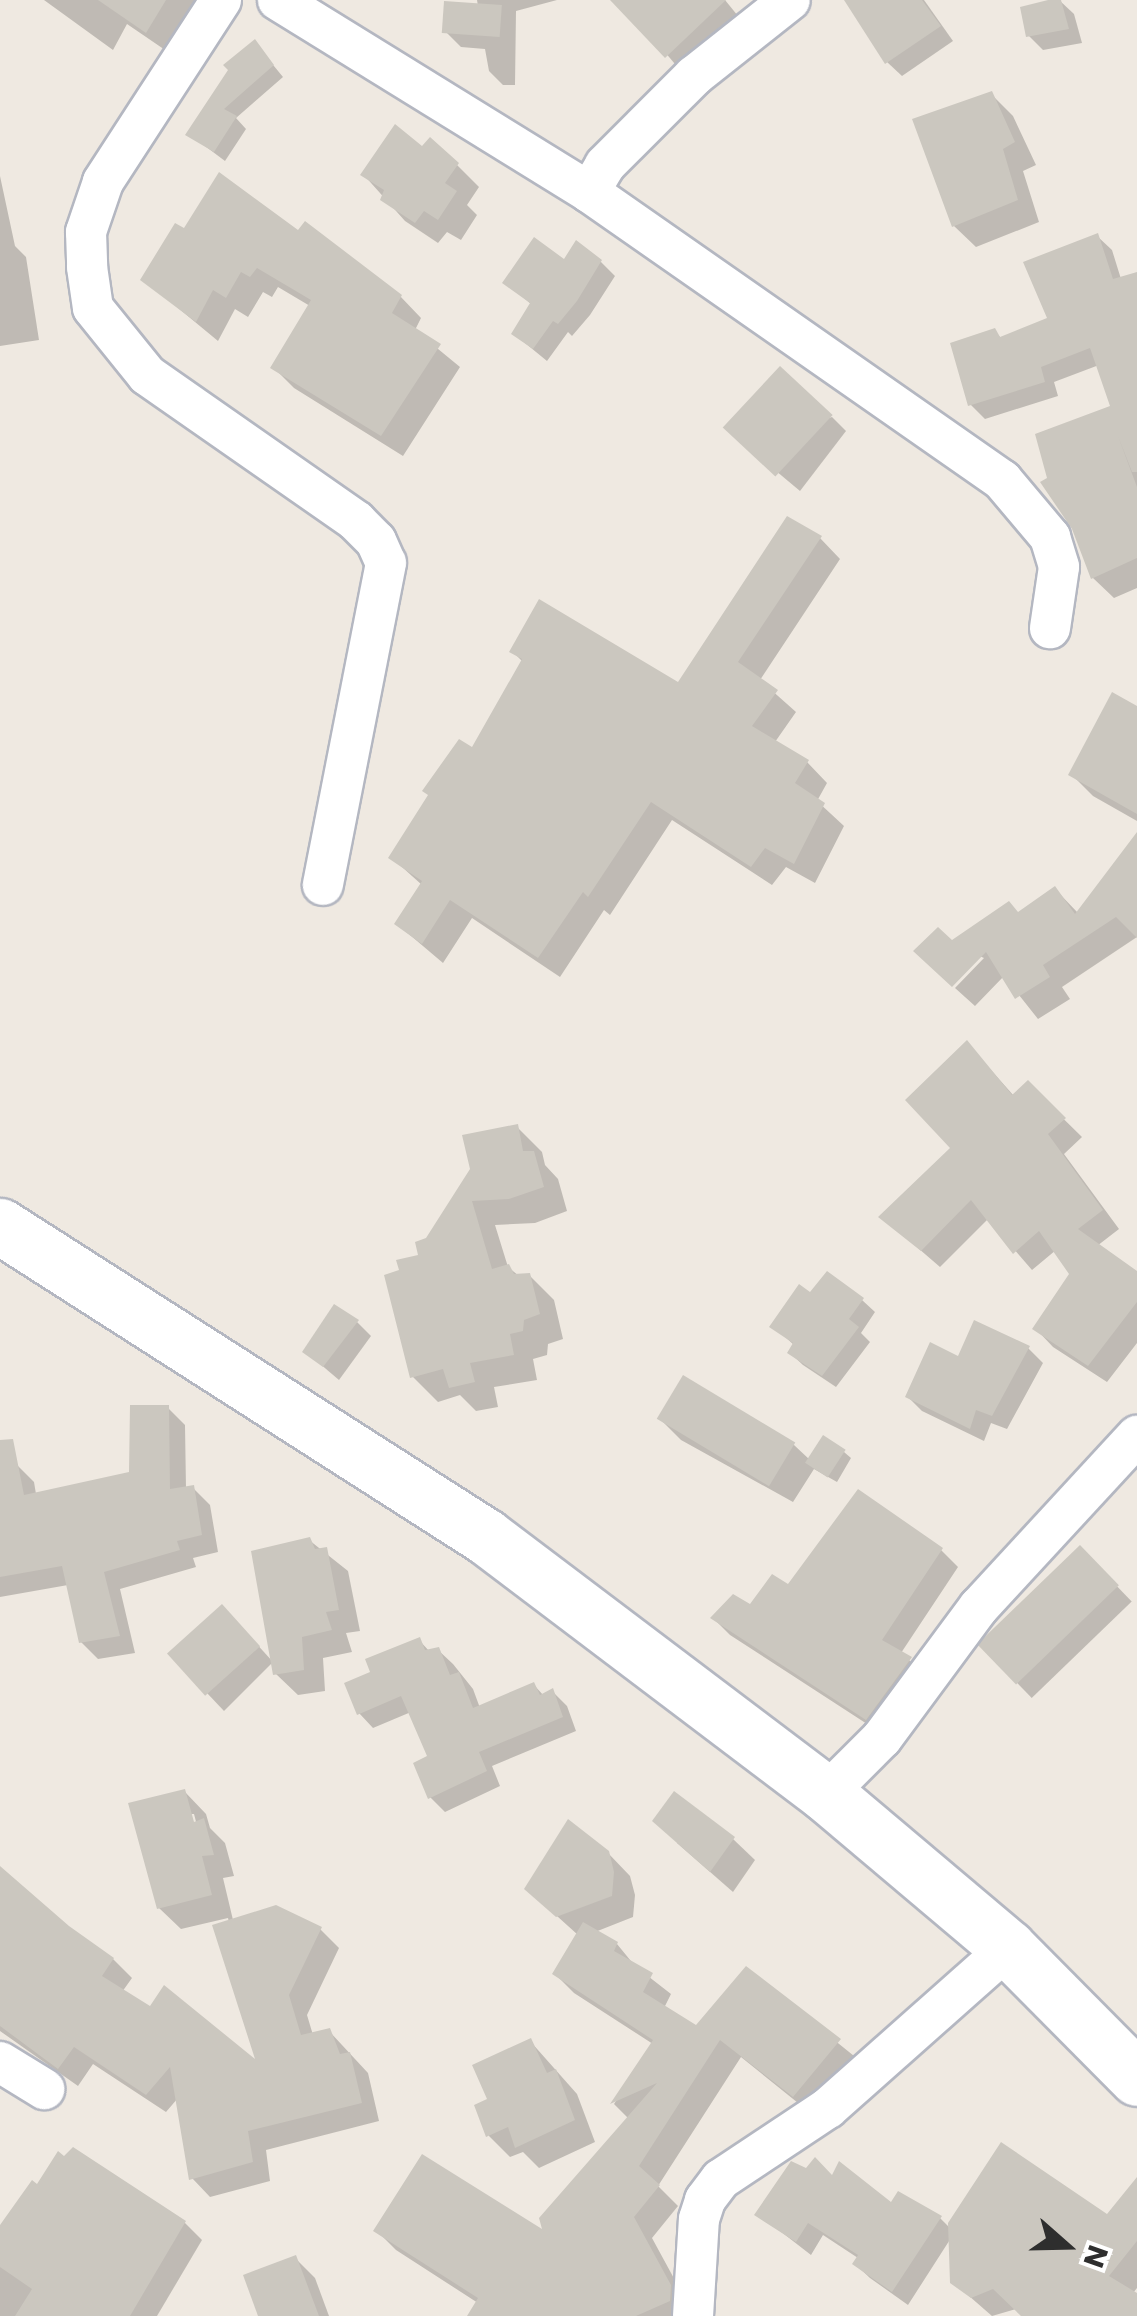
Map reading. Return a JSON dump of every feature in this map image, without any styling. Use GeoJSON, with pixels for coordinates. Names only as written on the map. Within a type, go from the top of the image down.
{"type":"FeatureCollection","features":[{"type":"Feature","properties":{"kind":"street"},"geometry":{"type":"LineString","coordinates":[[221,0],[103,182],[86,232],[87,266],[94,308],[147,375],[356,521],[376,541],[386,563],[323,886]]}},
{"type":"Feature","properties":{"kind":"street"},"geometry":{"type":"LineString","coordinates":[[278,0],[589,192],[1002,480],[1050,537],[1059,566],[1050,628]]}},
{"type":"Feature","properties":{"kind":"street"},"geometry":{"type":"LineString","coordinates":[[589,192],[605,165],[694,76],[790,0]]}},
{"type":"Feature","properties":{"kind":"street"},"geometry":{"type":"LineString","coordinates":[[0,1226],[485,1536],[826,1794],[1008,1948],[1137,2078]]}},
{"type":"Feature","properties":{"kind":"street"},"geometry":{"type":"LineString","coordinates":[[826,1794],[882,1738],[979,1608],[1137,1436]]}},
{"type":"Feature","properties":{"kind":"street"},"geometry":{"type":"LineString","coordinates":[[693,2316],[699,2219],[705,2200],[721,2179],[828,2108],[1008,1948]]}},
{"type":"Feature","properties":{"kind":"street"},"geometry":{"type":"LineString","coordinates":[[0,2062],[44,2089]]}},
{"type":"Feature","properties":{"kind":"building"},"geometry":{"type":"Polygon","coordinates":[[[98,0],[166,0],[146,33],[98,0]]]}},
{"type":"Feature","properties":{"kind":"building"},"geometry":{"type":"Polygon","coordinates":[[[610,0],[726,0],[665,58],[610,0]]]}},
{"type":"Feature","properties":{"kind":"building"},"geometry":{"type":"Polygon","coordinates":[[[844,0],[922,0],[941,26],[885,64],[844,0]]]}},
{"type":"Feature","properties":{"kind":"building"},"geometry":{"type":"Polygon","coordinates":[[[1061,0],[1069,29],[1026,37],[1020,7],[1061,0]]]}},
{"type":"Feature","properties":{"kind":"building"},"geometry":{"type":"Polygon","coordinates":[[[444,1],[502,5],[500,37],[442,33],[444,1]]]}},
{"type":"Feature","properties":{"kind":"building"},"geometry":{"type":"Polygon","coordinates":[[[255,39],[274,65],[224,109],[237,116],[214,152],[185,135],[228,70],[223,65],[255,39]]]}},
{"type":"Feature","properties":{"kind":"building"},"geometry":{"type":"Polygon","coordinates":[[[992,91],[1015,142],[1003,149],[1018,200],[952,227],[912,119],[992,91]]]}},
{"type":"Feature","properties":{"kind":"building"},"geometry":{"type":"Polygon","coordinates":[[[395,124],[422,146],[430,137],[459,163],[445,183],[457,191],[438,220],[424,211],[415,223],[380,200],[384,190],[360,175],[395,124]]]}},
{"type":"Feature","properties":{"kind":"building"},"geometry":{"type":"Polygon","coordinates":[[[219,172],[298,230],[305,221],[402,295],[392,313],[441,344],[381,436],[270,368],[311,300],[257,268],[250,277],[241,272],[226,298],[213,290],[196,322],[140,280],[175,223],[184,228],[219,172]]]}},
{"type":"Feature","properties":{"kind":"building"},"geometry":{"type":"Polygon","coordinates":[[[1098,233],[1113,279],[1137,272],[1137,472],[1132,472],[1118,436],[1137,487],[1137,558],[1091,579],[1072,529],[1040,482],[1047,478],[1035,434],[1110,406],[1090,348],[1041,367],[1045,382],[968,406],[950,343],[995,328],[1000,337],[1047,318],[1023,262],[1098,233]]]}},
{"type":"Feature","properties":{"kind":"building"},"geometry":{"type":"Polygon","coordinates":[[[534,237],[564,259],[576,240],[602,260],[577,301],[558,324],[553,321],[533,349],[511,334],[530,303],[502,283],[534,237]]]}},
{"type":"Feature","properties":{"kind":"building"},"geometry":{"type":"Polygon","coordinates":[[[780,366],[833,415],[775,477],[723,427],[780,366]]]}},
{"type":"Feature","properties":{"kind":"building"},"geometry":{"type":"Polygon","coordinates":[[[787,516],[822,536],[738,662],[778,690],[752,726],[809,760],[795,783],[825,803],[794,864],[765,848],[751,867],[651,802],[588,897],[583,892],[538,958],[450,900],[422,944],[394,924],[422,881],[388,858],[428,795],[422,791],[459,739],[472,747],[522,659],[509,652],[539,599],[678,682],[787,516]]]}},
{"type":"Feature","properties":{"kind":"building"},"geometry":{"type":"Polygon","coordinates":[[[1112,692],[1137,706],[1137,814],[1068,775],[1112,692]]]}},
{"type":"Feature","properties":{"kind":"building"},"geometry":{"type":"Polygon","coordinates":[[[1137,832],[1137,938],[1116,917],[1043,965],[1050,977],[1015,999],[986,952],[952,987],[913,951],[938,927],[952,940],[1009,901],[1018,912],[1055,886],[1075,914],[1137,832]]]}},
{"type":"Feature","properties":{"kind":"building"},"geometry":{"type":"Polygon","coordinates":[[[967,1040],[1012,1095],[1028,1080],[1066,1118],[1048,1134],[1103,1210],[1078,1229],[1137,1271],[1137,1302],[1088,1366],[1032,1329],[1069,1274],[1039,1231],[1013,1254],[971,1200],[921,1251],[878,1217],[950,1148],[905,1100],[967,1040]]]}},
{"type":"Feature","properties":{"kind":"building"},"geometry":{"type":"Polygon","coordinates":[[[518,1124],[523,1151],[534,1151],[544,1187],[509,1199],[472,1201],[492,1269],[509,1264],[514,1274],[530,1273],[540,1314],[524,1320],[523,1331],[510,1334],[514,1355],[470,1363],[475,1382],[449,1388],[443,1369],[410,1378],[384,1275],[399,1270],[396,1260],[418,1255],[415,1242],[426,1238],[470,1169],[462,1135],[518,1124]]]}},
{"type":"Feature","properties":{"kind":"building"},"geometry":{"type":"Polygon","coordinates":[[[827,1271],[864,1298],[849,1319],[859,1327],[822,1376],[787,1353],[793,1343],[769,1327],[799,1284],[810,1292],[827,1271]]]}},
{"type":"Feature","properties":{"kind":"building"},"geometry":{"type":"Polygon","coordinates":[[[334,1304],[359,1320],[323,1367],[302,1352],[334,1304]]]}},
{"type":"Feature","properties":{"kind":"building"},"geometry":{"type":"Polygon","coordinates":[[[974,1320],[1030,1346],[992,1416],[976,1410],[970,1429],[905,1397],[930,1342],[958,1356],[974,1320]]]}},
{"type":"Feature","properties":{"kind":"building"},"geometry":{"type":"Polygon","coordinates":[[[683,1375],[795,1442],[769,1486],[657,1419],[683,1375]]]}},
{"type":"Feature","properties":{"kind":"building"},"geometry":{"type":"Polygon","coordinates":[[[130,1405],[169,1405],[170,1489],[194,1485],[202,1535],[177,1541],[180,1550],[104,1572],[120,1636],[79,1643],[62,1566],[0,1577],[0,1440],[13,1439],[24,1495],[129,1472],[130,1405]]]}},
{"type":"Feature","properties":{"kind":"building"},"geometry":{"type":"Polygon","coordinates":[[[823,1435],[846,1450],[828,1477],[805,1463],[823,1435]]]}},
{"type":"Feature","properties":{"kind":"building"},"geometry":{"type":"Polygon","coordinates":[[[858,1489],[943,1548],[882,1640],[912,1657],[866,1720],[710,1618],[733,1594],[750,1604],[772,1574],[788,1584],[858,1489]]]}},
{"type":"Feature","properties":{"kind":"building"},"geometry":{"type":"Polygon","coordinates":[[[310,1537],[315,1549],[327,1547],[339,1610],[326,1612],[332,1630],[302,1637],[304,1670],[273,1675],[251,1551],[310,1537]]]}},
{"type":"Feature","properties":{"kind":"building"},"geometry":{"type":"Polygon","coordinates":[[[1080,1545],[1119,1585],[1016,1685],[977,1644],[1080,1545]]]}},
{"type":"Feature","properties":{"kind":"building"},"geometry":{"type":"Polygon","coordinates":[[[222,1604],[260,1646],[205,1696],[167,1654],[222,1604]]]}},
{"type":"Feature","properties":{"kind":"building"},"geometry":{"type":"Polygon","coordinates":[[[420,1637],[425,1650],[439,1647],[450,1675],[459,1672],[473,1708],[534,1682],[540,1695],[553,1688],[563,1717],[479,1752],[487,1771],[428,1799],[413,1763],[427,1756],[401,1696],[357,1715],[344,1683],[370,1672],[365,1659],[420,1637]]]}},
{"type":"Feature","properties":{"kind":"building"},"geometry":{"type":"Polygon","coordinates":[[[185,1789],[194,1822],[204,1818],[214,1855],[202,1856],[212,1895],[157,1909],[128,1803],[185,1789]]]}},
{"type":"Feature","properties":{"kind":"building"},"geometry":{"type":"Polygon","coordinates":[[[674,1791],[735,1837],[710,1872],[652,1821],[674,1791]]]}},
{"type":"Feature","properties":{"kind":"building"},"geometry":{"type":"Polygon","coordinates":[[[568,1819],[609,1851],[614,1872],[612,1896],[556,1917],[524,1889],[568,1819]]]}},
{"type":"Feature","properties":{"kind":"building"},"geometry":{"type":"Polygon","coordinates":[[[0,1866],[69,1926],[114,1958],[102,1976],[150,2006],[164,1985],[255,2059],[212,1925],[276,1905],[322,1927],[289,1995],[301,2035],[330,2028],[340,2054],[350,2052],[362,2103],[248,2131],[253,2162],[189,2180],[170,2067],[146,2095],[74,2047],[58,2069],[0,2026],[0,1866]]]}},
{"type":"Feature","properties":{"kind":"building"},"geometry":{"type":"Polygon","coordinates":[[[583,1922],[618,1942],[614,1951],[653,1973],[643,1992],[696,2025],[746,1966],[841,2039],[793,2097],[720,2040],[639,2166],[660,2185],[634,2217],[671,2285],[670,2301],[636,2316],[467,2316],[478,2298],[373,2231],[422,2154],[542,2229],[539,2218],[657,2083],[610,2104],[653,2040],[552,1974],[583,1922]]]}},
{"type":"Feature","properties":{"kind":"building"},"geometry":{"type":"Polygon","coordinates":[[[531,2038],[547,2073],[556,2069],[575,2120],[515,2148],[508,2127],[486,2137],[474,2105],[487,2099],[472,2065],[531,2038]]]}},
{"type":"Feature","properties":{"kind":"building"},"geometry":{"type":"Polygon","coordinates":[[[1001,2142],[1107,2214],[1137,2177],[1137,2241],[1109,2276],[1137,2293],[1137,2316],[1021,2316],[993,2289],[971,2298],[950,2283],[948,2223],[1001,2142]]]}},
{"type":"Feature","properties":{"kind":"building"},"geometry":{"type":"Polygon","coordinates":[[[73,2147],[186,2221],[130,2316],[15,2316],[32,2289],[0,2267],[0,2225],[32,2180],[37,2184],[58,2151],[64,2156],[73,2147]]]}},
{"type":"Feature","properties":{"kind":"building"},"geometry":{"type":"Polygon","coordinates":[[[815,2157],[832,2175],[839,2161],[891,2202],[898,2191],[942,2216],[892,2292],[852,2264],[858,2255],[808,2223],[796,2242],[754,2215],[791,2161],[806,2168],[815,2157]]]}},
{"type":"Feature","properties":{"kind":"building"},"geometry":{"type":"Polygon","coordinates":[[[296,2255],[319,2316],[258,2316],[243,2275],[296,2255]]]}}]}
